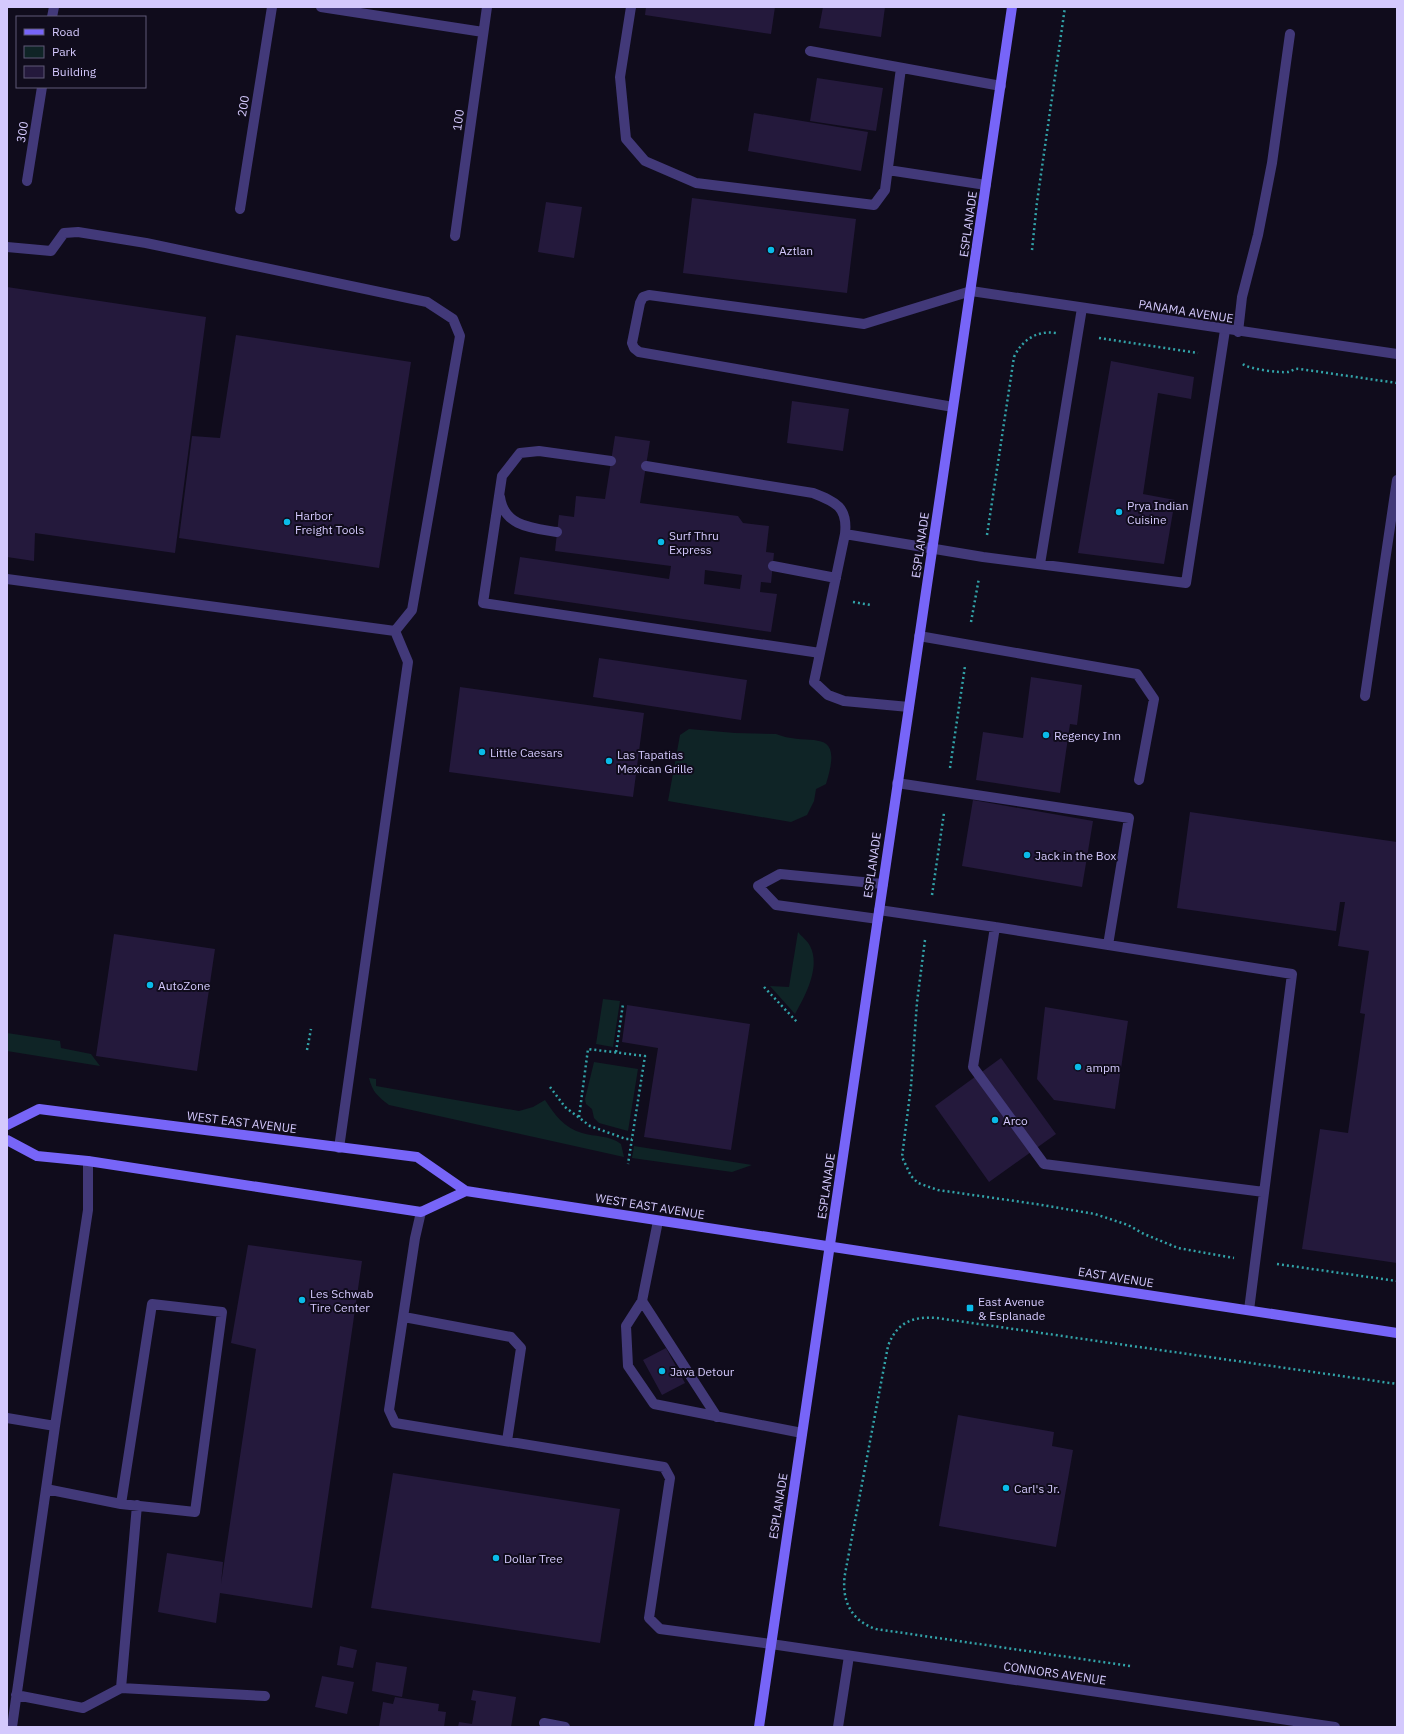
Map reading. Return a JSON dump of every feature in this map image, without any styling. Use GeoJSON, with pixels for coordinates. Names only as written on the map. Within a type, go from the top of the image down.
{"type":"FeatureCollection","features":[{"type":"Feature","properties":{"kind":"main road","name":"ESPLANADE"},"geometry":{"type":"LineString","coordinates":[[759,1727],[1012,7]]}},
{"type":"Feature","properties":{"kind":"main road","name":"WEST EAST AVENUE"},"geometry":{"type":"LineString","coordinates":[[7,1125],[39,1109],[417,1157],[466,1191],[830,1246]]}},
{"type":"Feature","properties":{"kind":"main road"},"geometry":{"type":"LineString","coordinates":[[7,1140],[37,1156],[88,1161],[422,1212],[466,1191]]}},
{"type":"Feature","properties":{"kind":"main road","name":"EAST AVENUE"},"geometry":{"type":"LineString","coordinates":[[830,1246],[1397,1333]]}},
{"type":"Feature","properties":{"kind":"street","name":"200"},"geometry":{"type":"LineString","coordinates":[[240,209],[272,7]]}},
{"type":"Feature","properties":{"kind":"street"},"geometry":{"type":"LineString","coordinates":[[321,7],[483,32]]}},
{"type":"Feature","properties":{"kind":"street","name":"100"},"geometry":{"type":"LineString","coordinates":[[455,236],[487,7]]}},
{"type":"Feature","properties":{"kind":"street"},"geometry":{"type":"LineString","coordinates":[[631,7],[620,76],[626,139],[645,161],[696,182],[874,205],[885,190],[901,68]]}},
{"type":"Feature","properties":{"kind":"street"},"geometry":{"type":"LineString","coordinates":[[1238,332],[1242,297],[1258,236],[1272,163],[1290,34]]}},
{"type":"Feature","properties":{"kind":"street"},"geometry":{"type":"LineString","coordinates":[[810,51],[1001,86]]}},
{"type":"Feature","properties":{"kind":"street","name":"300"},"geometry":{"type":"LineString","coordinates":[[27,181],[42,88]]}},
{"type":"Feature","properties":{"kind":"street"},"geometry":{"type":"LineString","coordinates":[[888,170],[986,185]]}},
{"type":"Feature","properties":{"kind":"street"},"geometry":{"type":"LineString","coordinates":[[7,247],[51,251],[64,233],[78,232],[146,243],[427,302],[454,318],[460,336],[412,610],[395,632]]}},
{"type":"Feature","properties":{"kind":"street"},"geometry":{"type":"LineString","coordinates":[[954,407],[639,352],[634,348],[632,343],[640,303],[643,297],[649,295],[864,324],[971,291]]}},
{"type":"Feature","properties":{"kind":"street","name":"PANAMA AVENUE"},"geometry":{"type":"LineString","coordinates":[[971,291],[1238,332],[1397,354]]}},
{"type":"Feature","properties":{"kind":"street"},"geometry":{"type":"LineString","coordinates":[[1040,564],[1082,308]]}},
{"type":"Feature","properties":{"kind":"street"},"geometry":{"type":"LineString","coordinates":[[845,534],[1040,564],[1186,583],[1225,330]]}},
{"type":"Feature","properties":{"kind":"street"},"geometry":{"type":"LineString","coordinates":[[611,461],[539,451],[520,453],[502,476],[483,603],[820,653]]}},
{"type":"Feature","properties":{"kind":"street"},"geometry":{"type":"LineString","coordinates":[[646,466],[813,493],[833,500],[840,506],[845,515],[845,534],[814,682],[828,695],[844,701],[909,707]]}},
{"type":"Feature","properties":{"kind":"street"},"geometry":{"type":"LineString","coordinates":[[1365,696],[1397,480]]}},
{"type":"Feature","properties":{"kind":"street"},"geometry":{"type":"LineString","coordinates":[[500,489],[502,507],[512,519],[523,526],[557,532]]}},
{"type":"Feature","properties":{"kind":"street"},"geometry":{"type":"LineString","coordinates":[[773,566],[836,578]]}},
{"type":"Feature","properties":{"kind":"street"},"geometry":{"type":"LineString","coordinates":[[7,579],[395,632]]}},
{"type":"Feature","properties":{"kind":"street"},"geometry":{"type":"LineString","coordinates":[[339,1148],[408,662],[395,632]]}},
{"type":"Feature","properties":{"kind":"street"},"geometry":{"type":"LineString","coordinates":[[919,636],[1137,674],[1154,699],[1139,780]]}},
{"type":"Feature","properties":{"kind":"street"},"geometry":{"type":"LineString","coordinates":[[897,783],[1129,818],[1108,945]]}},
{"type":"Feature","properties":{"kind":"street"},"geometry":{"type":"LineString","coordinates":[[883,884],[780,874],[758,886],[776,906],[878,914],[995,927],[1292,974],[1249,1310]]}},
{"type":"Feature","properties":{"kind":"street"},"geometry":{"type":"LineString","coordinates":[[995,927],[973,1067],[1044,1164],[1264,1192]]}},
{"type":"Feature","properties":{"kind":"street"},"geometry":{"type":"LineString","coordinates":[[12,1727],[55,1426],[88,1210],[88,1161]]}},
{"type":"Feature","properties":{"kind":"street"},"geometry":{"type":"LineString","coordinates":[[404,1317],[511,1336],[521,1348],[507,1441],[396,1423],[389,1410],[415,1238],[422,1212]]}},
{"type":"Feature","properties":{"kind":"street"},"geometry":{"type":"LineString","coordinates":[[658,1221],[642,1301],[626,1326],[628,1366],[654,1404],[802,1434]]}},
{"type":"Feature","properties":{"kind":"street"},"geometry":{"type":"LineString","coordinates":[[642,1301],[718,1417]]}},
{"type":"Feature","properties":{"kind":"street"},"geometry":{"type":"LineString","coordinates":[[46,1489],[121,1504],[195,1512],[222,1312],[152,1304],[121,1504]]}},
{"type":"Feature","properties":{"kind":"street"},"geometry":{"type":"LineString","coordinates":[[7,1418],[55,1426]]}},
{"type":"Feature","properties":{"kind":"street","name":"CONNORS AVENUE"},"geometry":{"type":"LineString","coordinates":[[507,1441],[664,1467],[670,1478],[650,1618],[660,1629],[1335,1727]]}},
{"type":"Feature","properties":{"kind":"street"},"geometry":{"type":"LineString","coordinates":[[121,1688],[137,1505]]}},
{"type":"Feature","properties":{"kind":"street"},"geometry":{"type":"LineString","coordinates":[[838,1727],[849,1656]]}},
{"type":"Feature","properties":{"kind":"street"},"geometry":{"type":"LineString","coordinates":[[16,1695],[83,1708],[121,1688],[265,1696]]}},
{"type":"Feature","properties":{"kind":"street"},"geometry":{"type":"LineString","coordinates":[[544,1723],[565,1727]]}},
{"type":"Feature","properties":{"kind":"path"},"geometry":{"type":"LineString","coordinates":[[1032,250],[1037,202],[1064,7]]}},
{"type":"Feature","properties":{"kind":"path"},"geometry":{"type":"LineString","coordinates":[[849,602],[871,605]]}},
{"type":"Feature","properties":{"kind":"path"},"geometry":{"type":"LineString","coordinates":[[764,987],[797,1022]]}},
{"type":"Feature","properties":{"kind":"path"},"geometry":{"type":"LineString","coordinates":[[616,1052],[623,1004]]}},
{"type":"Feature","properties":{"kind":"path"},"geometry":{"type":"LineString","coordinates":[[307,1050],[310,1029]]}},
{"type":"Feature","properties":{"kind":"path"},"geometry":{"type":"LineString","coordinates":[[579,1117],[588,1049],[645,1056],[628,1164]]}},
{"type":"Feature","properties":{"kind":"path"},"geometry":{"type":"LineString","coordinates":[[550,1087],[565,1107],[590,1126],[626,1139],[632,1139]]}},
{"type":"Feature","properties":{"kind":"path"},"geometry":{"type":"LineString","coordinates":[[1130,1666],[876,1629],[868,1626],[852,1613],[845,1595],[845,1574],[888,1346],[892,1337],[899,1328],[915,1318],[937,1318],[1397,1384]]}},
{"type":"Feature","properties":{"kind":"green space"},"geometry":{"type":"Polygon","coordinates":[[[689,729],[735,733],[776,734],[789,738],[821,741],[827,745],[831,752],[831,765],[826,784],[816,789],[814,801],[807,815],[791,822],[668,801],[680,735],[689,729]]]}},
{"type":"Feature","properties":{"kind":"green space"},"geometry":{"type":"Polygon","coordinates":[[[798,932],[808,942],[813,954],[814,963],[813,972],[807,990],[795,1014],[770,986],[789,987],[798,932]]]}},
{"type":"Feature","properties":{"kind":"green space"},"geometry":{"type":"Polygon","coordinates":[[[603,999],[620,1001],[613,1047],[596,1044],[603,999]]]}},
{"type":"Feature","properties":{"kind":"green space"},"geometry":{"type":"Polygon","coordinates":[[[7,1033],[60,1041],[61,1048],[91,1054],[100,1066],[7,1051],[7,1033]]]}},
{"type":"Feature","properties":{"kind":"green space"},"geometry":{"type":"Polygon","coordinates":[[[594,1062],[638,1069],[628,1131],[599,1123],[594,1118],[592,1109],[586,1104],[585,1099],[594,1062]]]}},
{"type":"Feature","properties":{"kind":"green space"},"geometry":{"type":"Polygon","coordinates":[[[369,1078],[376,1079],[376,1086],[519,1111],[533,1107],[545,1100],[556,1116],[570,1128],[582,1133],[612,1139],[621,1144],[624,1157],[389,1105],[376,1093],[369,1078]]]}},
{"type":"Feature","properties":{"kind":"green space"},"geometry":{"type":"Polygon","coordinates":[[[634,1146],[752,1165],[732,1172],[632,1158],[634,1146]]]}},
{"type":"Feature","properties":{"kind":"building"},"geometry":{"type":"Polygon","coordinates":[[[646,7],[775,7],[771,34],[645,15],[646,7]]]}},
{"type":"Feature","properties":{"kind":"building"},"geometry":{"type":"Polygon","coordinates":[[[823,7],[885,7],[881,37],[819,28],[823,7]]]}},
{"type":"Feature","properties":{"kind":"building"},"geometry":{"type":"Polygon","coordinates":[[[817,78],[883,88],[876,131],[810,121],[817,78]]]}},
{"type":"Feature","properties":{"kind":"building"},"geometry":{"type":"Polygon","coordinates":[[[754,113],[868,132],[861,171],[748,151],[754,113]]]}},
{"type":"Feature","properties":{"kind":"building"},"geometry":{"type":"Polygon","coordinates":[[[692,198],[856,219],[847,293],[683,273],[692,198]]]}},
{"type":"Feature","properties":{"kind":"building"},"geometry":{"type":"Polygon","coordinates":[[[546,202],[582,207],[574,258],[538,252],[546,202]]]}},
{"type":"Feature","properties":{"kind":"building"},"geometry":{"type":"Polygon","coordinates":[[[7,287],[206,317],[175,553],[35,533],[34,561],[7,557],[7,287]]]}},
{"type":"Feature","properties":{"kind":"building"},"geometry":{"type":"Polygon","coordinates":[[[236,335],[411,362],[379,568],[179,538],[192,436],[220,438],[236,335]]]}},
{"type":"Feature","properties":{"kind":"building"},"geometry":{"type":"Polygon","coordinates":[[[1111,361],[1194,377],[1191,399],[1158,393],[1143,494],[1175,500],[1164,564],[1078,553],[1111,361]]]}},
{"type":"Feature","properties":{"kind":"building"},"geometry":{"type":"Polygon","coordinates":[[[792,401],[849,409],[843,451],[787,443],[792,401]]]}},
{"type":"Feature","properties":{"kind":"building"},"geometry":{"type":"Polygon","coordinates":[[[615,436],[650,441],[640,503],[738,516],[743,523],[769,526],[766,552],[774,553],[771,583],[761,582],[760,592],[777,594],[771,632],[514,594],[520,557],[669,579],[671,566],[555,551],[559,515],[574,517],[576,496],[605,499],[615,436]],[[705,570],[704,584],[740,589],[742,575],[705,570]]]}},
{"type":"Feature","properties":{"kind":"building"},"geometry":{"type":"Polygon","coordinates":[[[599,658],[747,680],[741,720],[593,697],[599,658]]]}},
{"type":"Feature","properties":{"kind":"building","name":"Regency Inn"},"geometry":{"type":"Polygon","coordinates":[[[1031,677],[1082,685],[1077,725],[1070,724],[1060,793],[976,780],[983,732],[1023,738],[1031,677]]]}},
{"type":"Feature","properties":{"kind":"building"},"geometry":{"type":"Polygon","coordinates":[[[460,687],[644,713],[633,797],[449,772],[460,687]]]}},
{"type":"Feature","properties":{"kind":"building"},"geometry":{"type":"Polygon","coordinates":[[[973,800],[1093,821],[1082,887],[962,866],[973,800]]]}},
{"type":"Feature","properties":{"kind":"building"},"geometry":{"type":"Polygon","coordinates":[[[1190,812],[1397,842],[1397,1263],[1302,1249],[1320,1129],[1348,1133],[1365,1014],[1360,1013],[1369,951],[1338,946],[1345,902],[1340,902],[1336,931],[1177,908],[1190,812]]]}},
{"type":"Feature","properties":{"kind":"building"},"geometry":{"type":"Polygon","coordinates":[[[114,934],[215,949],[197,1071],[96,1056],[114,934]]]}},
{"type":"Feature","properties":{"kind":"building"},"geometry":{"type":"Polygon","coordinates":[[[627,1005],[750,1024],[731,1150],[644,1137],[658,1048],[622,1042],[627,1005]]]}},
{"type":"Feature","properties":{"kind":"building"},"geometry":{"type":"Polygon","coordinates":[[[1045,1007],[1128,1021],[1115,1109],[1054,1100],[1037,1079],[1045,1007]]]}},
{"type":"Feature","properties":{"kind":"building"},"geometry":{"type":"Polygon","coordinates":[[[1001,1058],[1056,1134],[989,1182],[935,1106],[1001,1058]]]}},
{"type":"Feature","properties":{"kind":"building"},"geometry":{"type":"Polygon","coordinates":[[[248,1245],[362,1261],[312,1608],[220,1593],[216,1623],[158,1612],[167,1553],[223,1562],[221,1584],[256,1349],[231,1343],[248,1245]]]}},
{"type":"Feature","properties":{"kind":"building"},"geometry":{"type":"Polygon","coordinates":[[[666,1348],[685,1383],[662,1395],[643,1360],[666,1348]]]}},
{"type":"Feature","properties":{"kind":"building","name":"Carl's Jr."},"geometry":{"type":"Polygon","coordinates":[[[958,1415],[1054,1432],[1052,1446],[1073,1450],[1056,1547],[939,1526],[958,1415]]]}},
{"type":"Feature","properties":{"kind":"building","name":"Dollar Tree"},"geometry":{"type":"Polygon","coordinates":[[[393,1473],[620,1509],[600,1643],[371,1608],[393,1473]]]}},
{"type":"Feature","properties":{"kind":"building"},"geometry":{"type":"Polygon","coordinates":[[[340,1646],[357,1650],[353,1668],[337,1665],[340,1646]]]}},
{"type":"Feature","properties":{"kind":"building"},"geometry":{"type":"Polygon","coordinates":[[[376,1662],[407,1667],[402,1697],[372,1691],[376,1662]]]}},
{"type":"Feature","properties":{"kind":"building"},"geometry":{"type":"Polygon","coordinates":[[[322,1676],[354,1682],[347,1714],[315,1707],[322,1676]]]}},
{"type":"Feature","properties":{"kind":"building"},"geometry":{"type":"Polygon","coordinates":[[[473,1690],[516,1697],[511,1727],[458,1727],[459,1722],[472,1724],[476,1701],[471,1700],[473,1690]]]}},
{"type":"Feature","properties":{"kind":"building"},"geometry":{"type":"Polygon","coordinates":[[[395,1697],[439,1704],[438,1711],[446,1712],[444,1727],[379,1727],[383,1702],[393,1704],[395,1697]]]}},
{"type":"Feature","properties":{"kind":"place","name":"Aztlan"},"geometry":{"type":"Point","coordinates":[771,250]}},
{"type":"Feature","properties":{"kind":"place","name":"Prya Indian Cuisine"},"geometry":{"type":"Point","coordinates":[1119,512]}},
{"type":"Feature","properties":{"kind":"place","name":"Harbor Freight Tools"},"geometry":{"type":"Point","coordinates":[287,522]}},
{"type":"Feature","properties":{"kind":"place","name":"Surf Thru Express"},"geometry":{"type":"Point","coordinates":[661,542]}},
{"type":"Feature","properties":{"kind":"place","name":"Regency Inn"},"geometry":{"type":"Point","coordinates":[1046,735]}},
{"type":"Feature","properties":{"kind":"place","name":"Little Caesars"},"geometry":{"type":"Point","coordinates":[482,752]}},
{"type":"Feature","properties":{"kind":"place","name":"Las Tapatias Mexican Grille"},"geometry":{"type":"Point","coordinates":[609,761]}},
{"type":"Feature","properties":{"kind":"place","name":"Jack in the Box"},"geometry":{"type":"Point","coordinates":[1027,855]}},
{"type":"Feature","properties":{"kind":"place","name":"AutoZone"},"geometry":{"type":"Point","coordinates":[150,985]}},
{"type":"Feature","properties":{"kind":"place","name":"ampm"},"geometry":{"type":"Point","coordinates":[1078,1067]}},
{"type":"Feature","properties":{"kind":"place","name":"Arco"},"geometry":{"type":"Point","coordinates":[995,1120]}},
{"type":"Feature","properties":{"kind":"place","name":"Les Schwab Tire Center"},"geometry":{"type":"Point","coordinates":[302,1300]}},
{"type":"Feature","properties":{"kind":"place","name":"East Avenue & Esplanade"},"geometry":{"type":"Point","coordinates":[970,1308]}},
{"type":"Feature","properties":{"kind":"place","name":"Java Detour"},"geometry":{"type":"Point","coordinates":[662,1371]}},
{"type":"Feature","properties":{"kind":"place","name":"Carl's Jr."},"geometry":{"type":"Point","coordinates":[1006,1488]}},
{"type":"Feature","properties":{"kind":"place","name":"Dollar Tree"},"geometry":{"type":"Point","coordinates":[496,1558]}}]}
